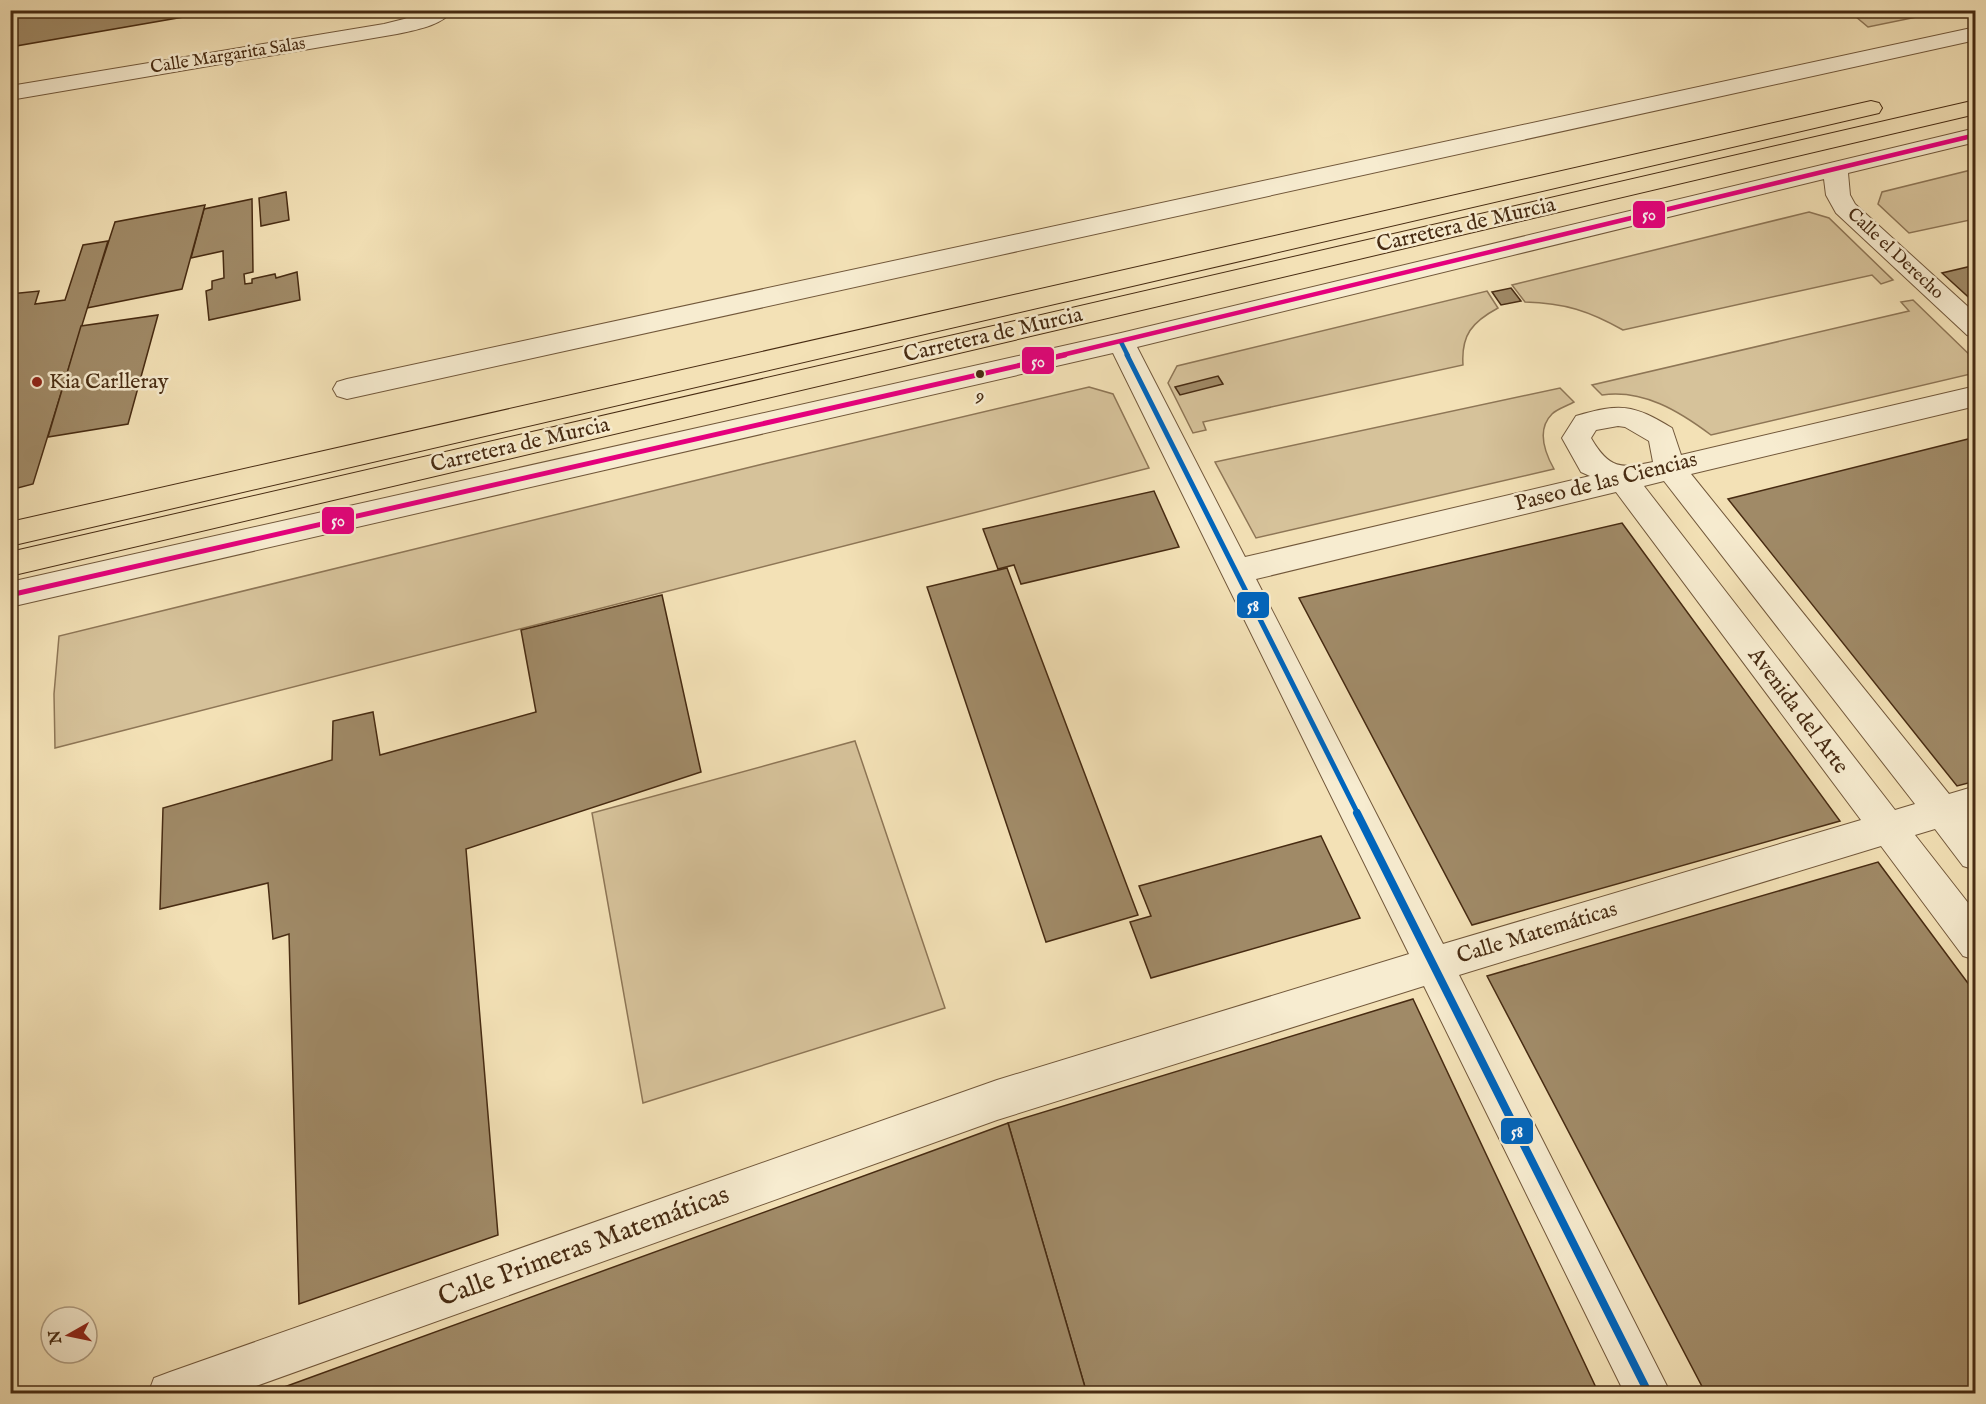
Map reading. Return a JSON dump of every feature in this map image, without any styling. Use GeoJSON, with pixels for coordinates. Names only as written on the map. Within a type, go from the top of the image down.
{"type":"FeatureCollection","features":[{"type":"Feature","properties":{"kind":"main road","name":"Carretera de Murcia"},"geometry":{"type":"LineString","coordinates":[[10,534],[1976,84]]}},
{"type":"Feature","properties":{"kind":"main road","name":"Carretera de Murcia"},"geometry":{"type":"LineString","coordinates":[[10,564],[1976,107]]}},
{"type":"Feature","properties":{"kind":"street","name":"Calle Margarita Salas"},"geometry":{"type":"LineString","coordinates":[[10,93],[325,41],[434,17],[443,10]]}},
{"type":"Feature","properties":{"kind":"street"},"geometry":{"type":"LineString","coordinates":[[347,389],[1976,33]]}},
{"type":"Feature","properties":{"kind":"street","name":"Carretera de Murcia"},"geometry":{"type":"LineString","coordinates":[[10,595],[1121,342],[1976,135]]}},
{"type":"Feature","properties":{"kind":"street","name":"Calle el Derecho"},"geometry":{"type":"LineString","coordinates":[[1835,168],[1838,195],[1845,208],[1976,329]]}},
{"type":"Feature","properties":{"kind":"street"},"geometry":{"type":"LineString","coordinates":[[1121,342],[1649,1394]]}},
{"type":"Feature","properties":{"kind":"street","name":"Paseo de las Ciencias"},"geometry":{"type":"LineString","coordinates":[[1237,571],[1976,396]]}},
{"type":"Feature","properties":{"kind":"street"},"geometry":{"type":"LineString","coordinates":[[1622,479],[1591,464],[1583,453],[1576,438],[1586,423],[1608,416],[1633,417],[1662,435],[1669,467],[1976,854]]}},
{"type":"Feature","properties":{"kind":"street","name":"Avenida del Arte"},"geometry":{"type":"LineString","coordinates":[[1622,479],[1976,943]]}},
{"type":"Feature","properties":{"kind":"street","name":"Calle Matemáticas"},"geometry":{"type":"LineString","coordinates":[[997,1100],[1433,964],[1976,801]]}},
{"type":"Feature","properties":{"kind":"street","name":"Calle Primeras Matemáticas"},"geometry":{"type":"LineString","coordinates":[[170,1394],[997,1100]]}},
{"type":"Feature","properties":{"kind":"shaded area"},"geometry":{"type":"Polygon","coordinates":[[[1849,11],[1946,11],[1868,27],[1849,11]]]}},
{"type":"Feature","properties":{"kind":"shaded area"},"geometry":{"type":"Polygon","coordinates":[[[1975,169],[1975,219],[1909,233],[1878,204],[1882,192],[1975,169]]]}},
{"type":"Feature","properties":{"kind":"shaded area"},"geometry":{"type":"Polygon","coordinates":[[[1809,212],[1829,218],[1893,280],[1881,284],[1872,275],[1623,330],[1576,309],[1525,302],[1512,285],[1809,212]]]}},
{"type":"Feature","properties":{"kind":"shaded area"},"geometry":{"type":"Polygon","coordinates":[[[1487,291],[1498,308],[1481,319],[1470,330],[1464,345],[1463,365],[1203,422],[1206,430],[1193,433],[1168,383],[1177,366],[1487,291]]]}},
{"type":"Feature","properties":{"kind":"shaded area"},"geometry":{"type":"Polygon","coordinates":[[[1913,300],[1975,360],[1975,373],[1711,435],[1660,404],[1632,395],[1602,395],[1592,385],[1909,311],[1901,302],[1913,300]]]}},
{"type":"Feature","properties":{"kind":"shaded area"},"geometry":{"type":"Polygon","coordinates":[[[1089,387],[1113,394],[1149,468],[55,748],[54,694],[59,636],[1089,387]]]}},
{"type":"Feature","properties":{"kind":"shaded area"},"geometry":{"type":"Polygon","coordinates":[[[1560,388],[1574,402],[1554,412],[1544,427],[1545,449],[1554,469],[1256,538],[1215,462],[1560,388]]]}},
{"type":"Feature","properties":{"kind":"shaded area"},"geometry":{"type":"Polygon","coordinates":[[[855,741],[945,1008],[643,1103],[592,813],[855,741]]]}},
{"type":"Feature","properties":{"kind":"building"},"geometry":{"type":"Polygon","coordinates":[[[19,10],[224,10],[10,47],[10,12],[19,10]]]}},
{"type":"Feature","properties":{"kind":"building"},"geometry":{"type":"Polygon","coordinates":[[[286,192],[289,220],[261,226],[259,198],[286,192]]]}},
{"type":"Feature","properties":{"kind":"building"},"geometry":{"type":"Polygon","coordinates":[[[252,199],[253,272],[244,274],[245,284],[252,283],[252,279],[275,274],[276,278],[297,272],[300,300],[209,320],[206,291],[212,289],[212,281],[224,278],[223,251],[191,258],[204,209],[252,199]]]}},
{"type":"Feature","properties":{"kind":"building"},"geometry":{"type":"Polygon","coordinates":[[[205,205],[182,289],[87,308],[115,222],[205,205]]]}},
{"type":"Feature","properties":{"kind":"building","name":"Kia Carlleray"},"geometry":{"type":"Polygon","coordinates":[[[108,241],[33,484],[10,490],[10,294],[39,291],[35,304],[65,300],[83,245],[108,241]]]}},
{"type":"Feature","properties":{"kind":"building"},"geometry":{"type":"Polygon","coordinates":[[[1976,265],[1976,304],[1942,273],[1976,265]]]}},
{"type":"Feature","properties":{"kind":"building"},"geometry":{"type":"Polygon","coordinates":[[[1511,288],[1521,301],[1501,305],[1492,292],[1511,288]]]}},
{"type":"Feature","properties":{"kind":"building"},"geometry":{"type":"Polygon","coordinates":[[[158,315],[128,424],[48,437],[81,326],[158,315]]]}},
{"type":"Feature","properties":{"kind":"building"},"geometry":{"type":"Polygon","coordinates":[[[1218,376],[1223,384],[1180,395],[1175,387],[1218,376]]]}},
{"type":"Feature","properties":{"kind":"building"},"geometry":{"type":"Polygon","coordinates":[[[1976,437],[1976,781],[1957,786],[1728,499],[1976,437]]]}},
{"type":"Feature","properties":{"kind":"building"},"geometry":{"type":"Polygon","coordinates":[[[1154,491],[1179,547],[1021,584],[1014,565],[998,569],[983,529],[1154,491]]]}},
{"type":"Feature","properties":{"kind":"building"},"geometry":{"type":"Polygon","coordinates":[[[1622,523],[1840,821],[1472,925],[1299,598],[1622,523]]]}},
{"type":"Feature","properties":{"kind":"building"},"geometry":{"type":"Polygon","coordinates":[[[1007,568],[1138,915],[1046,942],[927,587],[1007,568]]]}},
{"type":"Feature","properties":{"kind":"building"},"geometry":{"type":"Polygon","coordinates":[[[662,595],[701,772],[466,849],[498,1235],[299,1304],[289,934],[273,939],[268,883],[160,909],[163,808],[332,760],[333,721],[373,712],[380,755],[536,712],[521,630],[662,595]]]}},
{"type":"Feature","properties":{"kind":"building"},"geometry":{"type":"Polygon","coordinates":[[[1321,836],[1360,918],[1151,978],[1130,922],[1151,916],[1139,886],[1321,836]]]}},
{"type":"Feature","properties":{"kind":"building"},"geometry":{"type":"Polygon","coordinates":[[[1878,862],[1976,994],[1976,1394],[1706,1394],[1487,976],[1878,862]]]}},
{"type":"Feature","properties":{"kind":"building"},"geometry":{"type":"Polygon","coordinates":[[[1413,999],[1599,1394],[1087,1394],[1008,1123],[1413,999]]]}},
{"type":"Feature","properties":{"kind":"building"},"geometry":{"type":"Polygon","coordinates":[[[1008,1123],[1087,1394],[265,1394],[943,1147],[1008,1123]]]}},
{"type":"Feature","properties":{"kind":"transit line","name":"50"},"geometry":{"type":"LineString","coordinates":[[10,595],[1121,342],[1976,135]]}},
{"type":"Feature","properties":{"kind":"transit line","name":"58"},"geometry":{"type":"LineString","coordinates":[[1121,342],[1649,1394]]}},
{"type":"Feature","properties":{"kind":"place","name":"9"},"geometry":{"type":"Point","coordinates":[980,374]}},
{"type":"Feature","properties":{"kind":"place","name":"Kia Carlleray"},"geometry":{"type":"Point","coordinates":[37,382]}}]}
